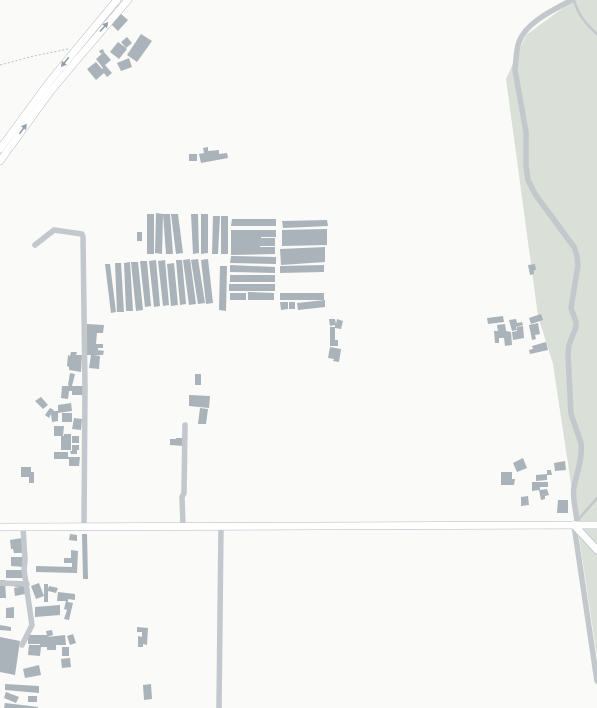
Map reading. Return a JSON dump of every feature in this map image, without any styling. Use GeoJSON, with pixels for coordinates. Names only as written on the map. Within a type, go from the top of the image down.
{"type":"FeatureCollection","features":[{"type":"Feature","properties":{"kind":"main road"},"geometry":{"type":"LineString","coordinates":[[0,149],[68,58],[117,0]]}},
{"type":"Feature","properties":{"kind":"main road"},"geometry":{"type":"LineString","coordinates":[[0,160],[50,92],[128,0]]}},
{"type":"Feature","properties":{"kind":"main road"},"geometry":{"type":"LineString","coordinates":[[0,527],[576,523],[597,525]]}},
{"type":"Feature","properties":{"kind":"main road"},"geometry":{"type":"LineString","coordinates":[[576,523],[597,550]]}},
{"type":"Feature","properties":{"kind":"street"},"geometry":{"type":"LineString","coordinates":[[573,0],[541,17],[523,33],[519,42],[515,70],[526,132],[526,166],[528,180],[536,194],[574,247],[577,256],[578,265],[571,306],[576,322],[576,328],[569,346],[568,356],[571,414],[582,447],[574,487],[574,496],[576,523],[597,681]]}},
{"type":"Feature","properties":{"kind":"street"},"geometry":{"type":"LineString","coordinates":[[35,245],[54,230],[82,234],[83,237],[84,526]]}},
{"type":"Feature","properties":{"kind":"street"},"geometry":{"type":"LineString","coordinates":[[183,526],[182,498],[184,493],[185,425]]}},
{"type":"Feature","properties":{"kind":"street"},"geometry":{"type":"LineString","coordinates":[[219,708],[221,526]]}},
{"type":"Feature","properties":{"kind":"street"},"geometry":{"type":"LineString","coordinates":[[22,527],[25,560],[24,570],[32,624],[22,645]]}},
{"type":"Feature","properties":{"kind":"street"},"geometry":{"type":"LineString","coordinates":[[0,583],[27,584]]}},
{"type":"Feature","properties":{"kind":"lane"},"geometry":{"type":"LineString","coordinates":[[573,0],[584,21],[597,34]]}},
{"type":"Feature","properties":{"kind":"lane"},"geometry":{"type":"LineString","coordinates":[[576,523],[597,498]]}},
{"type":"Feature","properties":{"kind":"path"},"geometry":{"type":"LineString","coordinates":[[0,65],[73,48]]}},
{"type":"Feature","properties":{"kind":"shaded area"},"geometry":{"type":"Polygon","coordinates":[[[574,0],[597,0],[597,657],[553,364],[538,316],[506,79],[526,35],[574,0]]]}},
{"type":"Feature","properties":{"kind":"building"},"geometry":{"type":"Polygon","coordinates":[[[121,14],[128,20],[118,31],[111,24],[121,14]]]}},
{"type":"Feature","properties":{"kind":"building"},"geometry":{"type":"Polygon","coordinates":[[[141,34],[152,41],[137,62],[127,55],[141,34]]]}},
{"type":"Feature","properties":{"kind":"building"},"geometry":{"type":"Polygon","coordinates":[[[127,37],[132,43],[126,48],[121,42],[127,37]]]}},
{"type":"Feature","properties":{"kind":"building"},"geometry":{"type":"Polygon","coordinates":[[[118,42],[127,49],[119,59],[110,52],[118,42]]]}},
{"type":"Feature","properties":{"kind":"building"},"geometry":{"type":"Polygon","coordinates":[[[103,49],[104,52],[101,54],[99,51],[103,49]]]}},
{"type":"Feature","properties":{"kind":"building"},"geometry":{"type":"Polygon","coordinates":[[[104,52],[111,60],[105,65],[112,73],[107,77],[104,73],[96,80],[87,69],[96,62],[102,69],[103,68],[96,59],[104,52]]]}},
{"type":"Feature","properties":{"kind":"building"},"geometry":{"type":"Polygon","coordinates":[[[129,58],[132,67],[121,71],[117,63],[129,58]]]}},
{"type":"Feature","properties":{"kind":"building"},"geometry":{"type":"Polygon","coordinates":[[[208,147],[208,151],[219,150],[219,154],[227,153],[228,158],[201,163],[199,154],[204,153],[203,148],[208,147]]]}},
{"type":"Feature","properties":{"kind":"building"},"geometry":{"type":"Polygon","coordinates":[[[189,154],[197,154],[197,161],[189,161],[189,154]]]}},
{"type":"Feature","properties":{"kind":"building"},"geometry":{"type":"Polygon","coordinates":[[[156,213],[163,214],[162,254],[155,253],[156,213]]]}},
{"type":"Feature","properties":{"kind":"building"},"geometry":{"type":"Polygon","coordinates":[[[147,214],[154,214],[154,254],[147,254],[147,214]]]}},
{"type":"Feature","properties":{"kind":"building"},"geometry":{"type":"Polygon","coordinates":[[[163,214],[170,214],[173,254],[166,254],[163,214]]]}},
{"type":"Feature","properties":{"kind":"building"},"geometry":{"type":"Polygon","coordinates":[[[171,214],[178,214],[183,253],[176,254],[171,214]]]}},
{"type":"Feature","properties":{"kind":"building"},"geometry":{"type":"Polygon","coordinates":[[[191,214],[198,214],[199,253],[193,254],[191,214]]]}},
{"type":"Feature","properties":{"kind":"building"},"geometry":{"type":"Polygon","coordinates":[[[201,214],[208,214],[208,253],[201,254],[201,214]]]}},
{"type":"Feature","properties":{"kind":"building"},"geometry":{"type":"Polygon","coordinates":[[[213,216],[220,216],[218,254],[212,254],[213,216]]]}},
{"type":"Feature","properties":{"kind":"building"},"geometry":{"type":"Polygon","coordinates":[[[221,216],[228,216],[228,254],[221,254],[221,216]]]}},
{"type":"Feature","properties":{"kind":"building"},"geometry":{"type":"Polygon","coordinates":[[[232,219],[276,219],[276,226],[231,226],[232,219]]]}},
{"type":"Feature","properties":{"kind":"building"},"geometry":{"type":"Polygon","coordinates":[[[327,220],[328,226],[283,228],[282,221],[327,220]]]}},
{"type":"Feature","properties":{"kind":"building"},"geometry":{"type":"Polygon","coordinates":[[[327,229],[327,245],[282,246],[282,230],[327,229]]]}},
{"type":"Feature","properties":{"kind":"building"},"geometry":{"type":"Polygon","coordinates":[[[231,230],[276,230],[276,237],[261,237],[275,238],[275,246],[260,246],[275,247],[275,254],[231,255],[231,230]]]}},
{"type":"Feature","properties":{"kind":"building"},"geometry":{"type":"Polygon","coordinates":[[[137,232],[142,232],[142,241],[137,241],[137,232]]]}},
{"type":"Feature","properties":{"kind":"building"},"geometry":{"type":"Polygon","coordinates":[[[325,247],[325,262],[281,265],[280,249],[325,247]]]}},
{"type":"Feature","properties":{"kind":"building"},"geometry":{"type":"Polygon","coordinates":[[[231,256],[276,257],[276,264],[230,263],[231,256]]]}},
{"type":"Feature","properties":{"kind":"building"},"geometry":{"type":"Polygon","coordinates":[[[190,259],[196,304],[189,305],[183,260],[190,259]]]}},
{"type":"Feature","properties":{"kind":"building"},"geometry":{"type":"Polygon","coordinates":[[[198,259],[205,303],[198,304],[191,260],[198,259]]]}},
{"type":"Feature","properties":{"kind":"building"},"geometry":{"type":"Polygon","coordinates":[[[208,259],[213,303],[206,304],[201,260],[208,259]]]}},
{"type":"Feature","properties":{"kind":"building"},"geometry":{"type":"Polygon","coordinates":[[[156,260],[160,306],[154,307],[149,261],[156,260]]]}},
{"type":"Feature","properties":{"kind":"building"},"geometry":{"type":"Polygon","coordinates":[[[165,260],[169,305],[163,306],[158,261],[165,260]]]}},
{"type":"Feature","properties":{"kind":"building"},"geometry":{"type":"Polygon","coordinates":[[[176,260],[182,260],[186,304],[180,305],[176,260]]]}},
{"type":"Feature","properties":{"kind":"building"},"geometry":{"type":"Polygon","coordinates":[[[140,261],[147,261],[151,306],[145,307],[140,261]]]}},
{"type":"Feature","properties":{"kind":"building"},"geometry":{"type":"Polygon","coordinates":[[[130,262],[133,311],[126,311],[124,263],[130,262]]]}},
{"type":"Feature","properties":{"kind":"building"},"geometry":{"type":"Polygon","coordinates":[[[131,262],[138,262],[143,310],[136,311],[131,262]]]}},
{"type":"Feature","properties":{"kind":"building"},"geometry":{"type":"Polygon","coordinates":[[[115,263],[121,263],[124,312],[117,312],[115,263]]]}},
{"type":"Feature","properties":{"kind":"building"},"geometry":{"type":"Polygon","coordinates":[[[174,263],[178,305],[171,306],[167,264],[174,263]]]}},
{"type":"Feature","properties":{"kind":"building"},"geometry":{"type":"Polygon","coordinates":[[[105,264],[110,264],[116,312],[111,313],[105,264]]]}},
{"type":"Feature","properties":{"kind":"building"},"geometry":{"type":"Polygon","coordinates":[[[535,264],[536,270],[534,270],[534,274],[530,275],[528,265],[535,264]]]}},
{"type":"Feature","properties":{"kind":"building"},"geometry":{"type":"Polygon","coordinates":[[[230,265],[275,267],[275,273],[230,272],[230,265]]]}},
{"type":"Feature","properties":{"kind":"building"},"geometry":{"type":"Polygon","coordinates":[[[324,265],[324,272],[280,273],[280,266],[324,265]]]}},
{"type":"Feature","properties":{"kind":"building"},"geometry":{"type":"Polygon","coordinates":[[[220,266],[227,266],[226,311],[219,310],[220,266]]]}},
{"type":"Feature","properties":{"kind":"building"},"geometry":{"type":"Polygon","coordinates":[[[230,275],[275,275],[275,282],[230,282],[230,275]]]}},
{"type":"Feature","properties":{"kind":"building"},"geometry":{"type":"Polygon","coordinates":[[[229,284],[275,284],[275,291],[229,291],[229,284]]]}},
{"type":"Feature","properties":{"kind":"building"},"geometry":{"type":"Polygon","coordinates":[[[248,292],[274,293],[274,300],[248,300],[248,292]]]}},
{"type":"Feature","properties":{"kind":"building"},"geometry":{"type":"Polygon","coordinates":[[[230,293],[246,293],[246,300],[230,300],[230,293]]]}},
{"type":"Feature","properties":{"kind":"building"},"geometry":{"type":"Polygon","coordinates":[[[280,293],[324,293],[324,300],[280,300],[280,293]]]}},
{"type":"Feature","properties":{"kind":"building"},"geometry":{"type":"Polygon","coordinates":[[[325,300],[325,307],[298,310],[297,303],[325,300]]]}},
{"type":"Feature","properties":{"kind":"building"},"geometry":{"type":"Polygon","coordinates":[[[280,302],[288,302],[288,309],[281,310],[280,302]]]}},
{"type":"Feature","properties":{"kind":"building"},"geometry":{"type":"Polygon","coordinates":[[[289,302],[295,302],[295,309],[289,309],[289,302]]]}},
{"type":"Feature","properties":{"kind":"building"},"geometry":{"type":"Polygon","coordinates":[[[541,314],[543,320],[531,324],[529,318],[541,314]]]}},
{"type":"Feature","properties":{"kind":"building"},"geometry":{"type":"Polygon","coordinates":[[[503,316],[504,322],[488,324],[487,318],[503,316]]]}},
{"type":"Feature","properties":{"kind":"building"},"geometry":{"type":"Polygon","coordinates":[[[329,319],[335,319],[336,324],[337,319],[343,321],[341,329],[335,328],[335,340],[338,340],[338,346],[330,346],[330,327],[335,327],[335,325],[330,326],[329,319]]]}},
{"type":"Feature","properties":{"kind":"building"},"geometry":{"type":"Polygon","coordinates":[[[516,319],[517,323],[522,322],[523,325],[516,327],[517,330],[512,331],[509,320],[516,319]]]}},
{"type":"Feature","properties":{"kind":"building"},"geometry":{"type":"Polygon","coordinates":[[[538,323],[540,334],[535,335],[536,339],[532,340],[529,325],[538,323]]]}},
{"type":"Feature","properties":{"kind":"building"},"geometry":{"type":"Polygon","coordinates":[[[87,324],[104,325],[103,333],[97,333],[96,344],[103,344],[103,348],[98,348],[98,350],[104,351],[103,355],[94,355],[100,356],[99,369],[89,368],[91,355],[86,355],[87,324]]]}},
{"type":"Feature","properties":{"kind":"building"},"geometry":{"type":"Polygon","coordinates":[[[505,324],[506,331],[511,332],[512,345],[505,346],[504,338],[499,338],[499,343],[495,343],[494,331],[498,331],[497,325],[505,324]]]}},
{"type":"Feature","properties":{"kind":"building"},"geometry":{"type":"Polygon","coordinates":[[[523,326],[524,338],[513,340],[512,332],[517,331],[517,327],[523,326]]]}},
{"type":"Feature","properties":{"kind":"building"},"geometry":{"type":"Polygon","coordinates":[[[546,342],[548,350],[530,354],[529,350],[533,349],[532,346],[546,342]]]}},
{"type":"Feature","properties":{"kind":"building"},"geometry":{"type":"Polygon","coordinates":[[[330,347],[341,349],[339,362],[328,358],[330,347]]]}},
{"type":"Feature","properties":{"kind":"building"},"geometry":{"type":"Polygon","coordinates":[[[71,352],[77,352],[76,355],[82,355],[81,372],[69,370],[69,367],[67,366],[68,355],[70,356],[71,352]]]}},
{"type":"Feature","properties":{"kind":"building"},"geometry":{"type":"Polygon","coordinates":[[[70,373],[75,374],[72,386],[83,386],[83,395],[72,395],[72,391],[69,391],[68,399],[61,398],[62,386],[69,386],[70,373]]]}},
{"type":"Feature","properties":{"kind":"building"},"geometry":{"type":"Polygon","coordinates":[[[195,374],[201,374],[201,385],[195,385],[195,374]]]}},
{"type":"Feature","properties":{"kind":"building"},"geometry":{"type":"Polygon","coordinates":[[[189,395],[210,396],[209,408],[189,406],[189,395]]]}},
{"type":"Feature","properties":{"kind":"building"},"geometry":{"type":"Polygon","coordinates":[[[41,397],[48,405],[43,409],[35,401],[41,397]]]}},
{"type":"Feature","properties":{"kind":"building"},"geometry":{"type":"Polygon","coordinates":[[[71,403],[72,411],[58,413],[58,421],[52,422],[51,414],[49,418],[45,415],[50,408],[54,410],[53,411],[58,411],[58,405],[71,403]]]}},
{"type":"Feature","properties":{"kind":"building"},"geometry":{"type":"Polygon","coordinates":[[[200,408],[208,409],[206,424],[198,424],[200,408]]]}},
{"type":"Feature","properties":{"kind":"building"},"geometry":{"type":"Polygon","coordinates":[[[62,413],[72,413],[72,422],[62,422],[62,413]]]}},
{"type":"Feature","properties":{"kind":"building"},"geometry":{"type":"Polygon","coordinates":[[[74,418],[82,419],[81,430],[72,429],[74,418]]]}},
{"type":"Feature","properties":{"kind":"building"},"geometry":{"type":"Polygon","coordinates":[[[54,426],[64,426],[63,436],[64,434],[71,434],[71,450],[61,450],[61,436],[54,436],[54,426]]]}},
{"type":"Feature","properties":{"kind":"building"},"geometry":{"type":"Polygon","coordinates":[[[72,436],[79,436],[79,443],[72,443],[72,436]]]}},
{"type":"Feature","properties":{"kind":"building"},"geometry":{"type":"Polygon","coordinates":[[[184,438],[184,446],[170,445],[170,439],[184,438]]]}},
{"type":"Feature","properties":{"kind":"building"},"geometry":{"type":"Polygon","coordinates":[[[72,445],[79,445],[77,454],[71,454],[70,451],[72,451],[72,445]]]}},
{"type":"Feature","properties":{"kind":"building"},"geometry":{"type":"Polygon","coordinates":[[[54,452],[68,452],[68,457],[80,457],[79,466],[69,466],[69,459],[54,459],[54,452]]]}},
{"type":"Feature","properties":{"kind":"building"},"geometry":{"type":"Polygon","coordinates":[[[523,458],[527,468],[517,472],[513,463],[523,458]]]}},
{"type":"Feature","properties":{"kind":"building"},"geometry":{"type":"Polygon","coordinates":[[[565,461],[566,470],[555,471],[554,463],[565,461]]]}},
{"type":"Feature","properties":{"kind":"building"},"geometry":{"type":"Polygon","coordinates":[[[21,467],[31,467],[31,472],[34,472],[34,483],[29,483],[29,477],[21,477],[21,467]]]}},
{"type":"Feature","properties":{"kind":"building"},"geometry":{"type":"Polygon","coordinates":[[[547,470],[551,470],[552,475],[547,475],[547,480],[536,481],[536,475],[547,474],[547,470]]]}},
{"type":"Feature","properties":{"kind":"building"},"geometry":{"type":"Polygon","coordinates":[[[501,472],[512,472],[512,479],[515,479],[514,485],[501,485],[501,472]]]}},
{"type":"Feature","properties":{"kind":"building"},"geometry":{"type":"Polygon","coordinates":[[[532,482],[548,482],[548,487],[540,487],[540,490],[547,489],[549,495],[545,496],[545,499],[541,500],[539,490],[532,491],[532,482]]]}},
{"type":"Feature","properties":{"kind":"building"},"geometry":{"type":"Polygon","coordinates":[[[528,496],[529,505],[521,506],[521,497],[528,496]]]}},
{"type":"Feature","properties":{"kind":"building"},"geometry":{"type":"Polygon","coordinates":[[[558,500],[568,500],[568,513],[557,513],[558,500]]]}},
{"type":"Feature","properties":{"kind":"building"},"geometry":{"type":"Polygon","coordinates":[[[70,534],[77,535],[77,541],[69,540],[70,534]]]}},
{"type":"Feature","properties":{"kind":"building"},"geometry":{"type":"Polygon","coordinates":[[[82,534],[87,534],[88,579],[83,579],[82,534]]]}},
{"type":"Feature","properties":{"kind":"building"},"geometry":{"type":"Polygon","coordinates":[[[22,538],[23,553],[14,553],[13,549],[11,549],[10,540],[22,538]]]}},
{"type":"Feature","properties":{"kind":"building"},"geometry":{"type":"Polygon","coordinates":[[[71,550],[78,551],[77,573],[36,572],[36,566],[72,567],[72,563],[64,563],[64,558],[71,558],[71,550]]]}},
{"type":"Feature","properties":{"kind":"building"},"geometry":{"type":"Polygon","coordinates":[[[11,557],[24,557],[24,567],[11,566],[11,557]]]}},
{"type":"Feature","properties":{"kind":"building"},"geometry":{"type":"Polygon","coordinates":[[[6,570],[24,570],[24,578],[6,578],[6,570]]]}},
{"type":"Feature","properties":{"kind":"building"},"geometry":{"type":"Polygon","coordinates":[[[0,580],[5,580],[6,598],[0,598],[0,580]]]}},
{"type":"Feature","properties":{"kind":"building"},"geometry":{"type":"Polygon","coordinates":[[[14,583],[28,583],[30,593],[15,596],[14,588],[20,587],[15,587],[14,583]]]}},
{"type":"Feature","properties":{"kind":"building"},"geometry":{"type":"Polygon","coordinates":[[[39,583],[44,596],[36,599],[31,586],[39,583]]]}},
{"type":"Feature","properties":{"kind":"building"},"geometry":{"type":"Polygon","coordinates":[[[44,584],[48,584],[48,589],[49,586],[58,588],[56,593],[48,591],[48,602],[44,602],[44,584]]]}},
{"type":"Feature","properties":{"kind":"building"},"geometry":{"type":"Polygon","coordinates":[[[58,592],[75,594],[75,600],[68,599],[68,602],[73,603],[69,620],[64,619],[67,610],[64,609],[66,601],[57,601],[58,592]]]}},
{"type":"Feature","properties":{"kind":"building"},"geometry":{"type":"Polygon","coordinates":[[[60,605],[60,615],[35,617],[35,607],[60,605]]]}},
{"type":"Feature","properties":{"kind":"building"},"geometry":{"type":"Polygon","coordinates":[[[14,607],[14,618],[6,618],[6,608],[14,607]]]}},
{"type":"Feature","properties":{"kind":"building"},"geometry":{"type":"Polygon","coordinates":[[[0,625],[11,627],[11,631],[0,630],[0,625]]]}},
{"type":"Feature","properties":{"kind":"building"},"geometry":{"type":"Polygon","coordinates":[[[137,627],[148,628],[147,645],[143,644],[143,647],[138,647],[138,636],[142,637],[142,632],[137,632],[137,627]]]}},
{"type":"Feature","properties":{"kind":"building"},"geometry":{"type":"Polygon","coordinates":[[[52,630],[53,635],[47,637],[65,635],[66,645],[56,645],[56,650],[47,650],[47,647],[41,647],[40,656],[28,655],[29,645],[40,644],[28,644],[28,635],[47,635],[46,631],[52,630]]]}},
{"type":"Feature","properties":{"kind":"building"},"geometry":{"type":"Polygon","coordinates":[[[73,634],[76,643],[70,645],[67,636],[73,634]]]}},
{"type":"Feature","properties":{"kind":"building"},"geometry":{"type":"Polygon","coordinates":[[[0,637],[20,641],[15,675],[0,672],[0,637]]]}},
{"type":"Feature","properties":{"kind":"building"},"geometry":{"type":"Polygon","coordinates":[[[62,647],[69,647],[69,656],[62,656],[62,647]]]}},
{"type":"Feature","properties":{"kind":"building"},"geometry":{"type":"Polygon","coordinates":[[[70,658],[71,667],[62,668],[61,659],[70,658]]]}},
{"type":"Feature","properties":{"kind":"building"},"geometry":{"type":"Polygon","coordinates":[[[39,665],[41,675],[25,678],[23,669],[39,665]]]}},
{"type":"Feature","properties":{"kind":"building"},"geometry":{"type":"Polygon","coordinates":[[[5,684],[39,686],[39,693],[5,690],[5,684]]]}},
{"type":"Feature","properties":{"kind":"building"},"geometry":{"type":"Polygon","coordinates":[[[151,684],[152,699],[144,700],[143,685],[151,684]]]}},
{"type":"Feature","properties":{"kind":"building"},"geometry":{"type":"Polygon","coordinates":[[[6,692],[19,697],[16,703],[4,698],[6,692]]]}},
{"type":"Feature","properties":{"kind":"building"},"geometry":{"type":"Polygon","coordinates":[[[28,696],[37,696],[37,702],[28,702],[28,696]]]}},
{"type":"Feature","properties":{"kind":"building"},"geometry":{"type":"Polygon","coordinates":[[[5,703],[38,707],[38,708],[4,708],[5,703]]]}}]}
